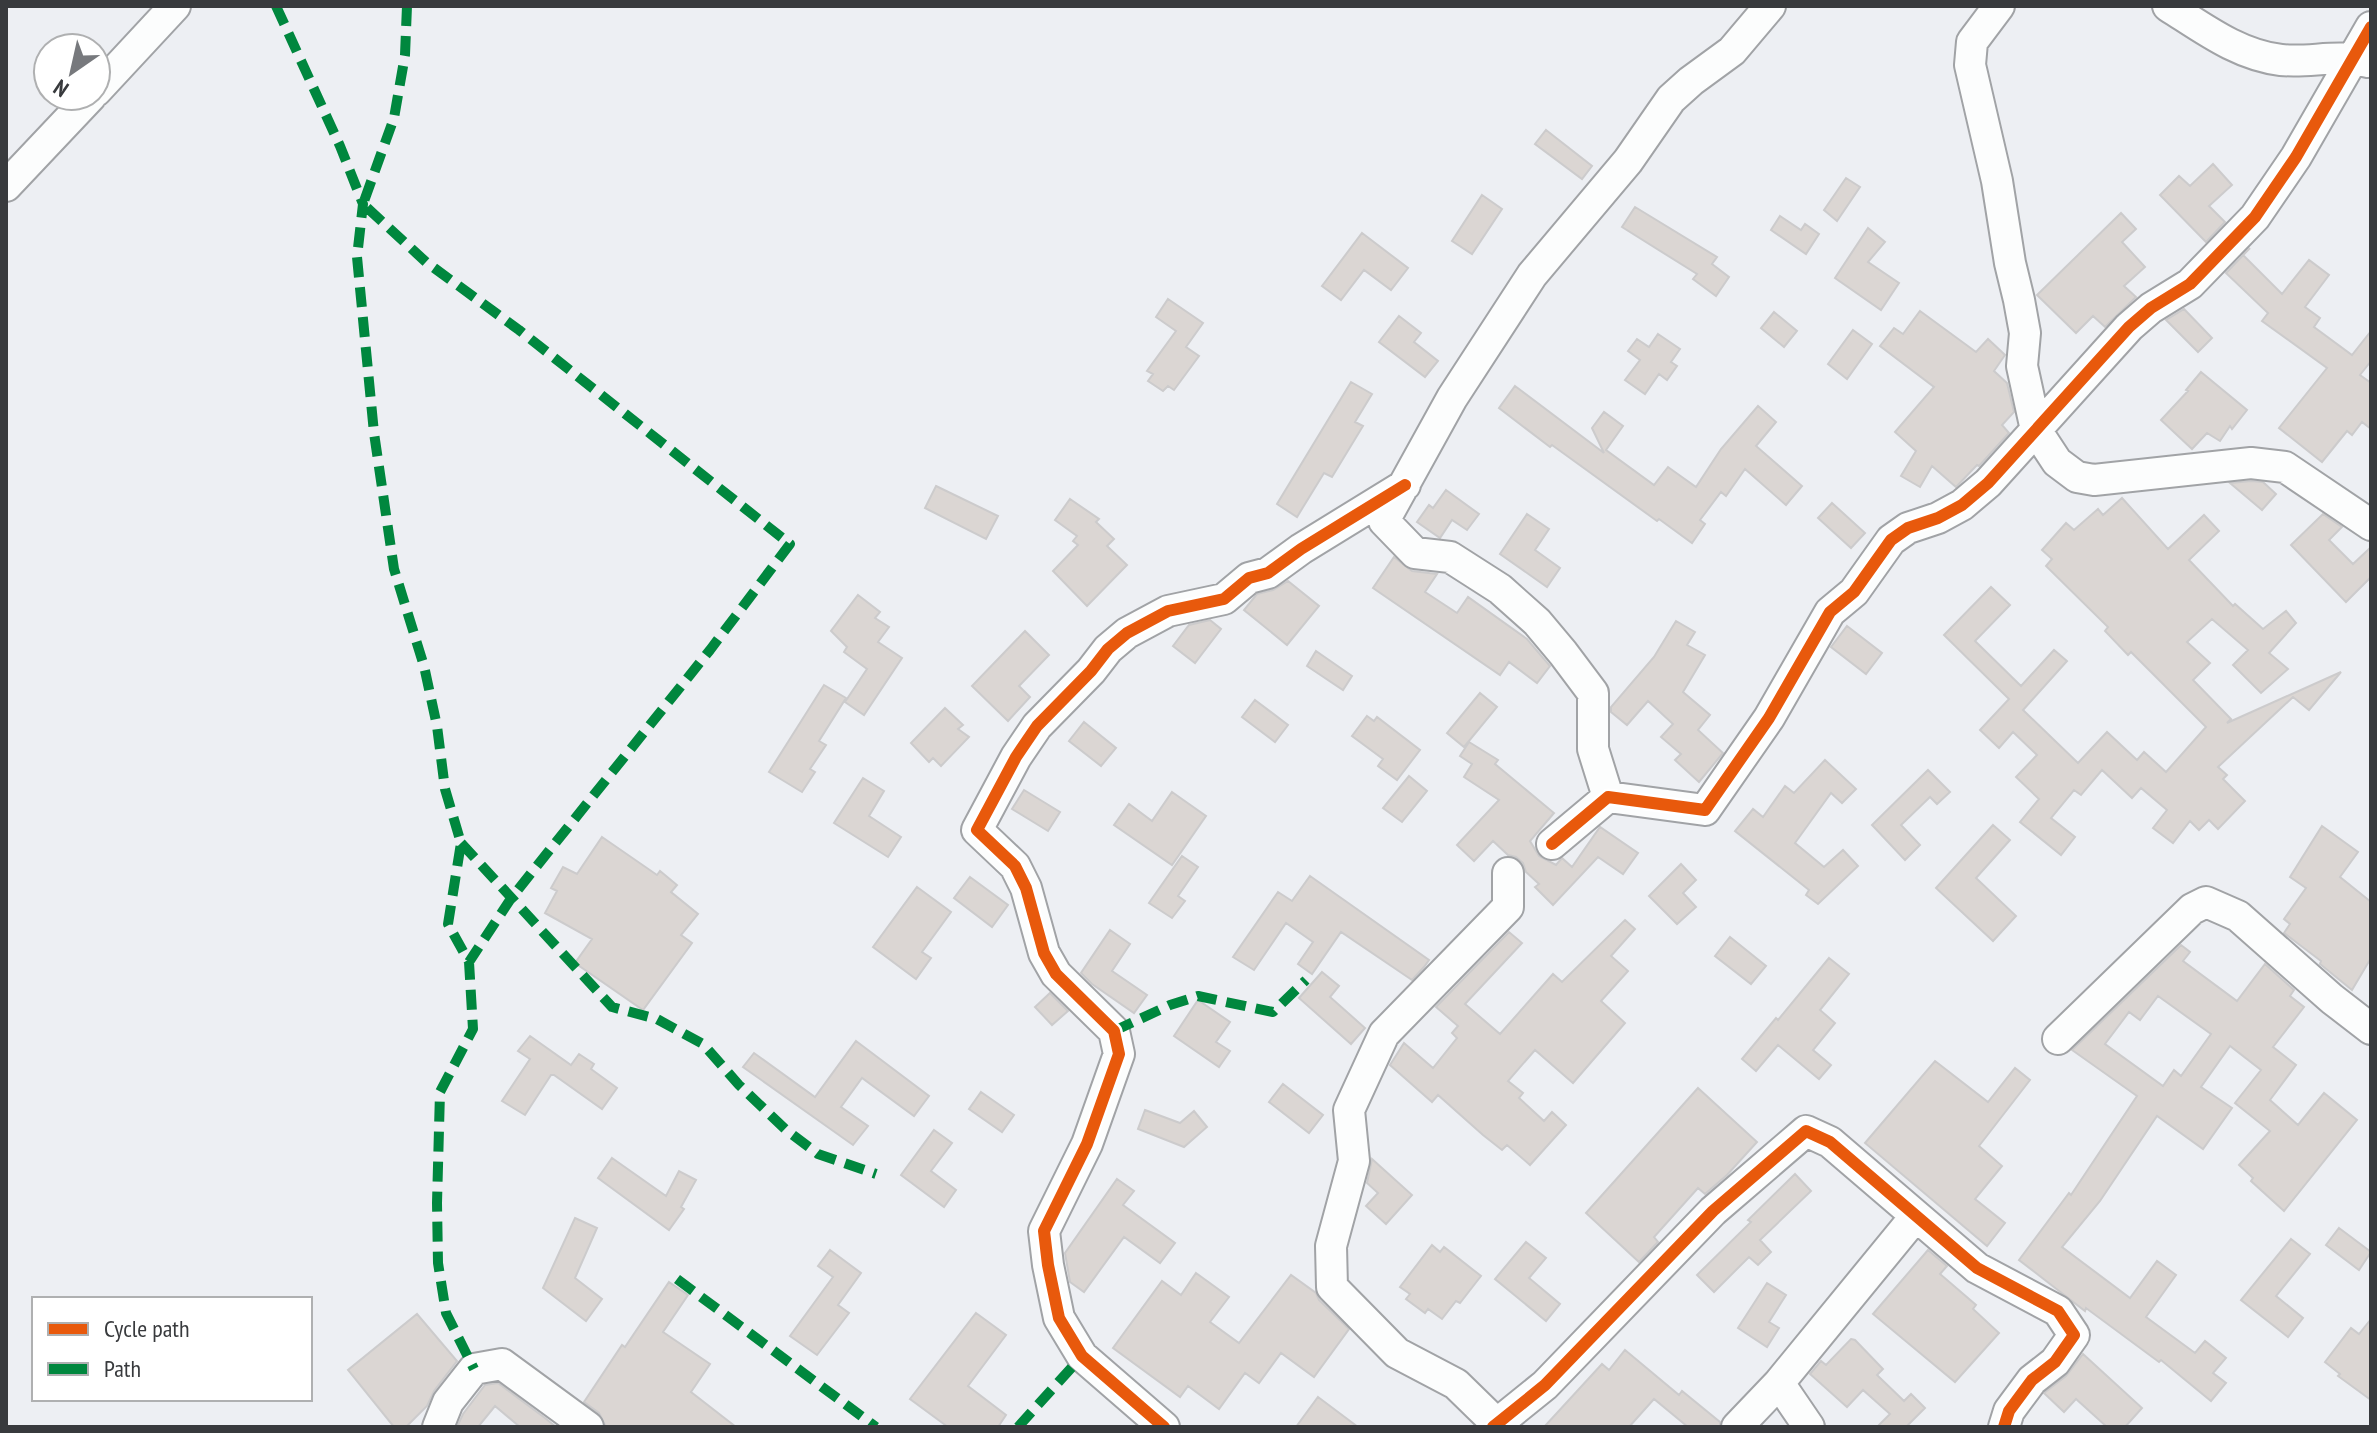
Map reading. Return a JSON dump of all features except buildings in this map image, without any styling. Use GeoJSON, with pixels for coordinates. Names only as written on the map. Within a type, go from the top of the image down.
{"type":"FeatureCollection","features":[{"type":"Feature","properties":{"kind":"street"},"geometry":{"type":"LineString","coordinates":[[112,74],[175,6]]}},
{"type":"Feature","properties":{"kind":"street"},"geometry":{"type":"LineString","coordinates":[[1608,797],[1593,749],[1593,693],[1537,622],[1500,589],[1450,557],[1415,553],[1384,521],[1452,398],[1532,275],[1628,161],[1671,99],[1732,51],[1770,6]]}},
{"type":"Feature","properties":{"kind":"street"},"geometry":{"type":"LineString","coordinates":[[1999,6],[1972,42],[1970,65],[1997,181],[2025,333],[2022,366],[2036,430],[2057,462],[2077,477],[2094,480],[2200,466],[2251,463],[2285,467],[2371,525]]}},
{"type":"Feature","properties":{"kind":"street"},"geometry":{"type":"LineString","coordinates":[[2168,6],[2227,42],[2254,54],[2280,60],[2361,60]]}},
{"type":"Feature","properties":{"kind":"street"},"geometry":{"type":"LineString","coordinates":[[1552,844],[1608,797],[1705,810],[1769,718],[1830,612],[1854,592],[1891,540],[1908,528],[1938,518],[1962,505],[1988,483],[2129,327],[2151,308],[2190,284],[2255,217],[2361,60],[2371,27]]}},
{"type":"Feature","properties":{"kind":"street"},"geometry":{"type":"LineString","coordinates":[[6,186],[76,112]]}},
{"type":"Feature","properties":{"kind":"street"},"geometry":{"type":"LineString","coordinates":[[1164,1427],[1082,1356],[1059,1318],[1048,1265],[1044,1231],[1087,1144],[1119,1054],[1114,1031],[1056,974],[1044,953],[1026,888],[1015,866],[977,830],[1016,757],[1037,726],[1081,682],[1108,649],[1127,633],[1168,611],[1224,599],[1249,578],[1268,573],[1405,485]]}},
{"type":"Feature","properties":{"kind":"street"},"geometry":{"type":"LineString","coordinates":[[1508,873],[1508,907],[1384,1034],[1349,1110],[1354,1161],[1331,1246],[1332,1287],[1397,1353],[1456,1384],[1495,1425],[1545,1385],[1713,1211],[1806,1131],[1830,1142],[1977,1268],[2058,1311],[2074,1335],[2055,1362],[2032,1380],[2009,1411],[2004,1427]]}},
{"type":"Feature","properties":{"kind":"street"},"geometry":{"type":"LineString","coordinates":[[2058,1039],[2192,909],[2206,902],[2238,916],[2371,1029]]}},
{"type":"Feature","properties":{"kind":"street"},"geometry":{"type":"LineString","coordinates":[[1737,1427],[1779,1383],[1915,1217]]}},
{"type":"Feature","properties":{"kind":"street"},"geometry":{"type":"LineString","coordinates":[[438,1427],[448,1402],[474,1369],[502,1364],[588,1427]]}},
{"type":"Feature","properties":{"kind":"street"},"geometry":{"type":"LineString","coordinates":[[1779,1383],[1809,1427]]}},
{"type":"Feature","properties":{"kind":"marked path"},"geometry":{"type":"LineString","coordinates":[[276,6],[363,204],[357,257],[374,433],[394,569],[424,666],[437,726],[445,789],[461,843],[448,924],[469,962],[473,1029],[440,1092],[438,1263],[446,1313],[474,1369]]}},
{"type":"Feature","properties":{"kind":"marked path"},"geometry":{"type":"LineString","coordinates":[[407,6],[405,55],[394,118],[363,204],[426,262],[519,330],[790,544],[710,650],[512,897],[469,962]]}},
{"type":"Feature","properties":{"kind":"marked path"},"geometry":{"type":"LineString","coordinates":[[461,843],[612,1007],[657,1019],[703,1044],[739,1085],[785,1129],[818,1154],[876,1174]]}},
{"type":"Feature","properties":{"kind":"marked path"},"geometry":{"type":"LineString","coordinates":[[1114,1031],[1170,1005],[1198,996],[1273,1012],[1306,980]]}},
{"type":"Feature","properties":{"kind":"marked path"},"geometry":{"type":"LineString","coordinates":[[677,1279],[876,1427]]}},
{"type":"Feature","properties":{"kind":"marked path"},"geometry":{"type":"LineString","coordinates":[[1018,1427],[1082,1356]]}},
{"type":"Feature","properties":{"kind":"cycle path"},"geometry":{"type":"LineString","coordinates":[[1552,844],[1608,797],[1705,810],[1769,718],[1830,612],[1854,592],[1891,540],[1908,528],[1938,518],[1962,505],[1988,483],[2129,327],[2151,308],[2190,284],[2255,217],[2296,157],[2371,27]]}},
{"type":"Feature","properties":{"kind":"cycle path"},"geometry":{"type":"LineString","coordinates":[[1164,1427],[1082,1356],[1059,1318],[1048,1265],[1044,1231],[1087,1144],[1119,1054],[1114,1031],[1056,974],[1044,953],[1026,888],[1015,866],[977,830],[1016,757],[1037,726],[1091,671],[1108,649],[1127,633],[1168,611],[1224,599],[1249,578],[1268,573],[1405,485]]}},
{"type":"Feature","properties":{"kind":"cycle path"},"geometry":{"type":"LineString","coordinates":[[1493,1427],[1545,1385],[1713,1211],[1806,1131],[1830,1142],[1977,1268],[2058,1311],[2074,1335],[2055,1362],[2032,1380],[2009,1411],[2004,1427]]}}]}
